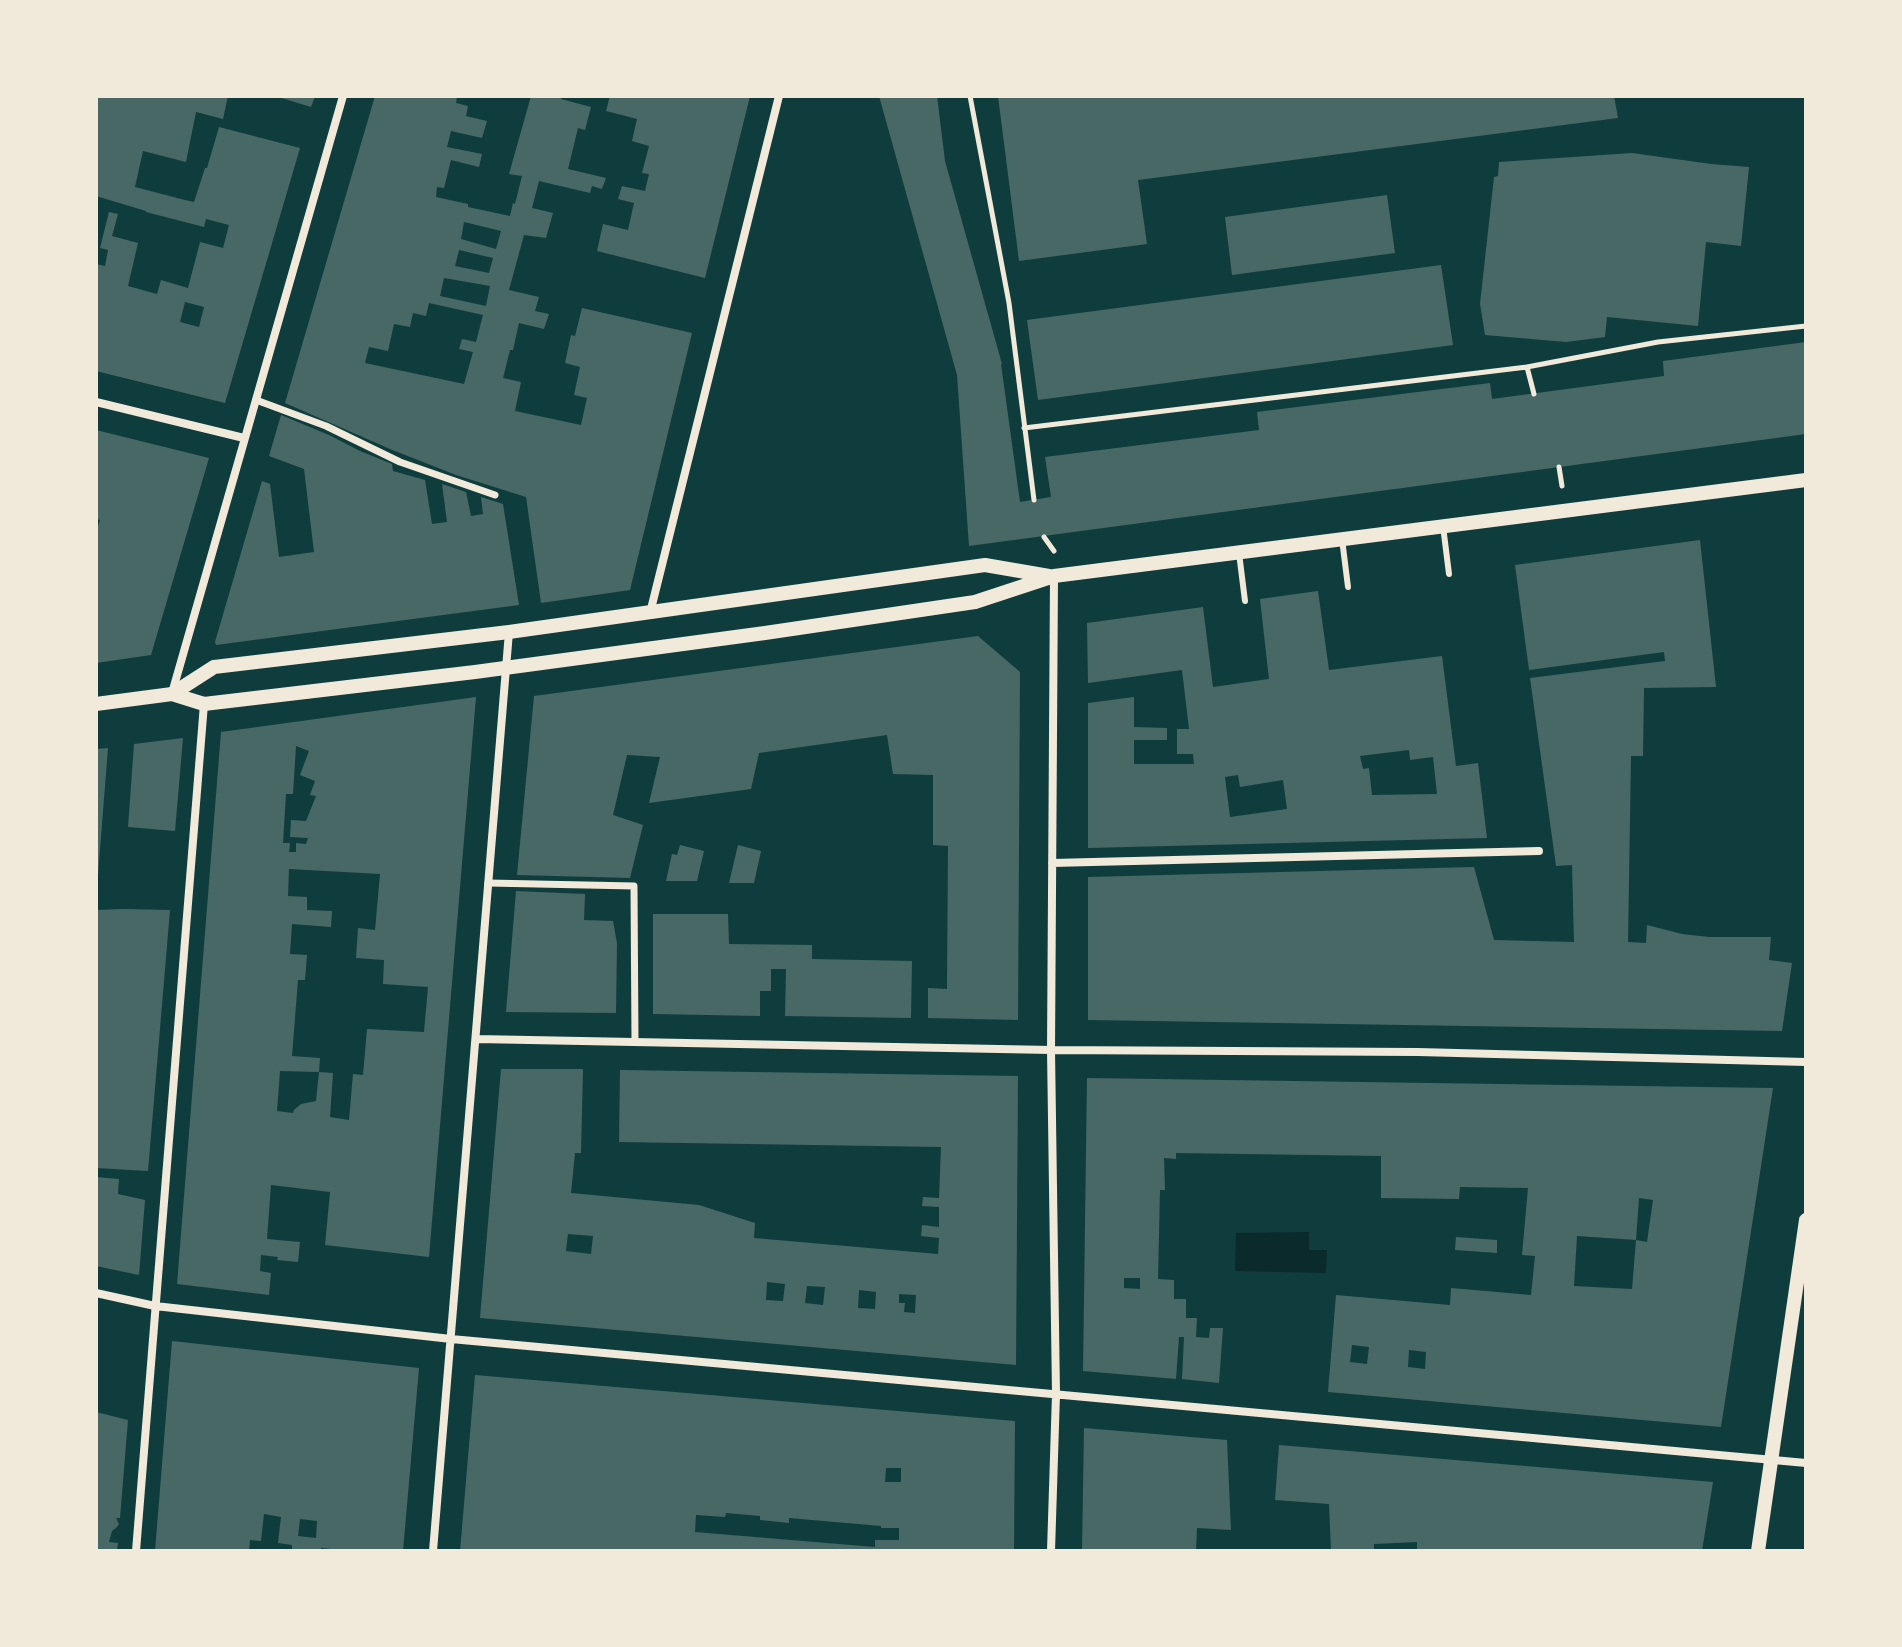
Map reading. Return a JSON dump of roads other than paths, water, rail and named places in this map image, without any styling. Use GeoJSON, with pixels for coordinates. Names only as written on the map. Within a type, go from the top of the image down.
{"type":"FeatureCollection","features":[{"type":"Feature","properties":{"kind":"street"},"geometry":{"type":"LineString","coordinates":[[172,694],[343,96]]}},
{"type":"Feature","properties":{"kind":"street"},"geometry":{"type":"LineString","coordinates":[[650,613],[779,96]]}},
{"type":"Feature","properties":{"kind":"street"},"geometry":{"type":"LineString","coordinates":[[256,400],[326,426],[400,462],[495,495]]}},
{"type":"Feature","properties":{"kind":"street"},"geometry":{"type":"LineString","coordinates":[[96,402],[244,438]]}},
{"type":"Feature","properties":{"kind":"street"},"geometry":{"type":"LineString","coordinates":[[96,704],[172,694],[204,704],[507,668],[975,602],[1054,576],[1806,480]]}},
{"type":"Feature","properties":{"kind":"street"},"geometry":{"type":"LineString","coordinates":[[172,694],[214,667],[509,632],[985,565],[1054,576]]}},
{"type":"Feature","properties":{"kind":"street"},"geometry":{"type":"LineString","coordinates":[[1051,1551],[1056,1394],[1051,1050],[1054,576]]}},
{"type":"Feature","properties":{"kind":"street"},"geometry":{"type":"LineString","coordinates":[[433,1551],[509,632]]}},
{"type":"Feature","properties":{"kind":"street"},"geometry":{"type":"LineString","coordinates":[[136,1551],[204,704]]}},
{"type":"Feature","properties":{"kind":"street"},"geometry":{"type":"LineString","coordinates":[[1052,863],[1539,851]]}},
{"type":"Feature","properties":{"kind":"street"},"geometry":{"type":"LineString","coordinates":[[488,883],[634,886],[635,1042]]}},
{"type":"Feature","properties":{"kind":"street"},"geometry":{"type":"LineString","coordinates":[[477,1039],[1051,1050],[1418,1052],[1806,1062]]}},
{"type":"Feature","properties":{"kind":"street"},"geometry":{"type":"LineString","coordinates":[[1758,1551],[1806,1220]]}},
{"type":"Feature","properties":{"kind":"street"},"geometry":{"type":"LineString","coordinates":[[96,1293],[155,1306],[451,1339],[1806,1463]]}},
{"type":"Feature","properties":{"kind":"lane"},"geometry":{"type":"LineString","coordinates":[[1443,526],[1449,574]]}},
{"type":"Feature","properties":{"kind":"lane"},"geometry":{"type":"LineString","coordinates":[[1342,539],[1348,587]]}},
{"type":"Feature","properties":{"kind":"lane"},"geometry":{"type":"LineString","coordinates":[[1239,553],[1245,601]]}},
{"type":"Feature","properties":{"kind":"water"},"geometry":{"type":"Polygon","coordinates":[[[1309,1232],[1309,1250],[1327,1250],[1326,1273],[1235,1271],[1236,1233],[1309,1232]]]}}]}
